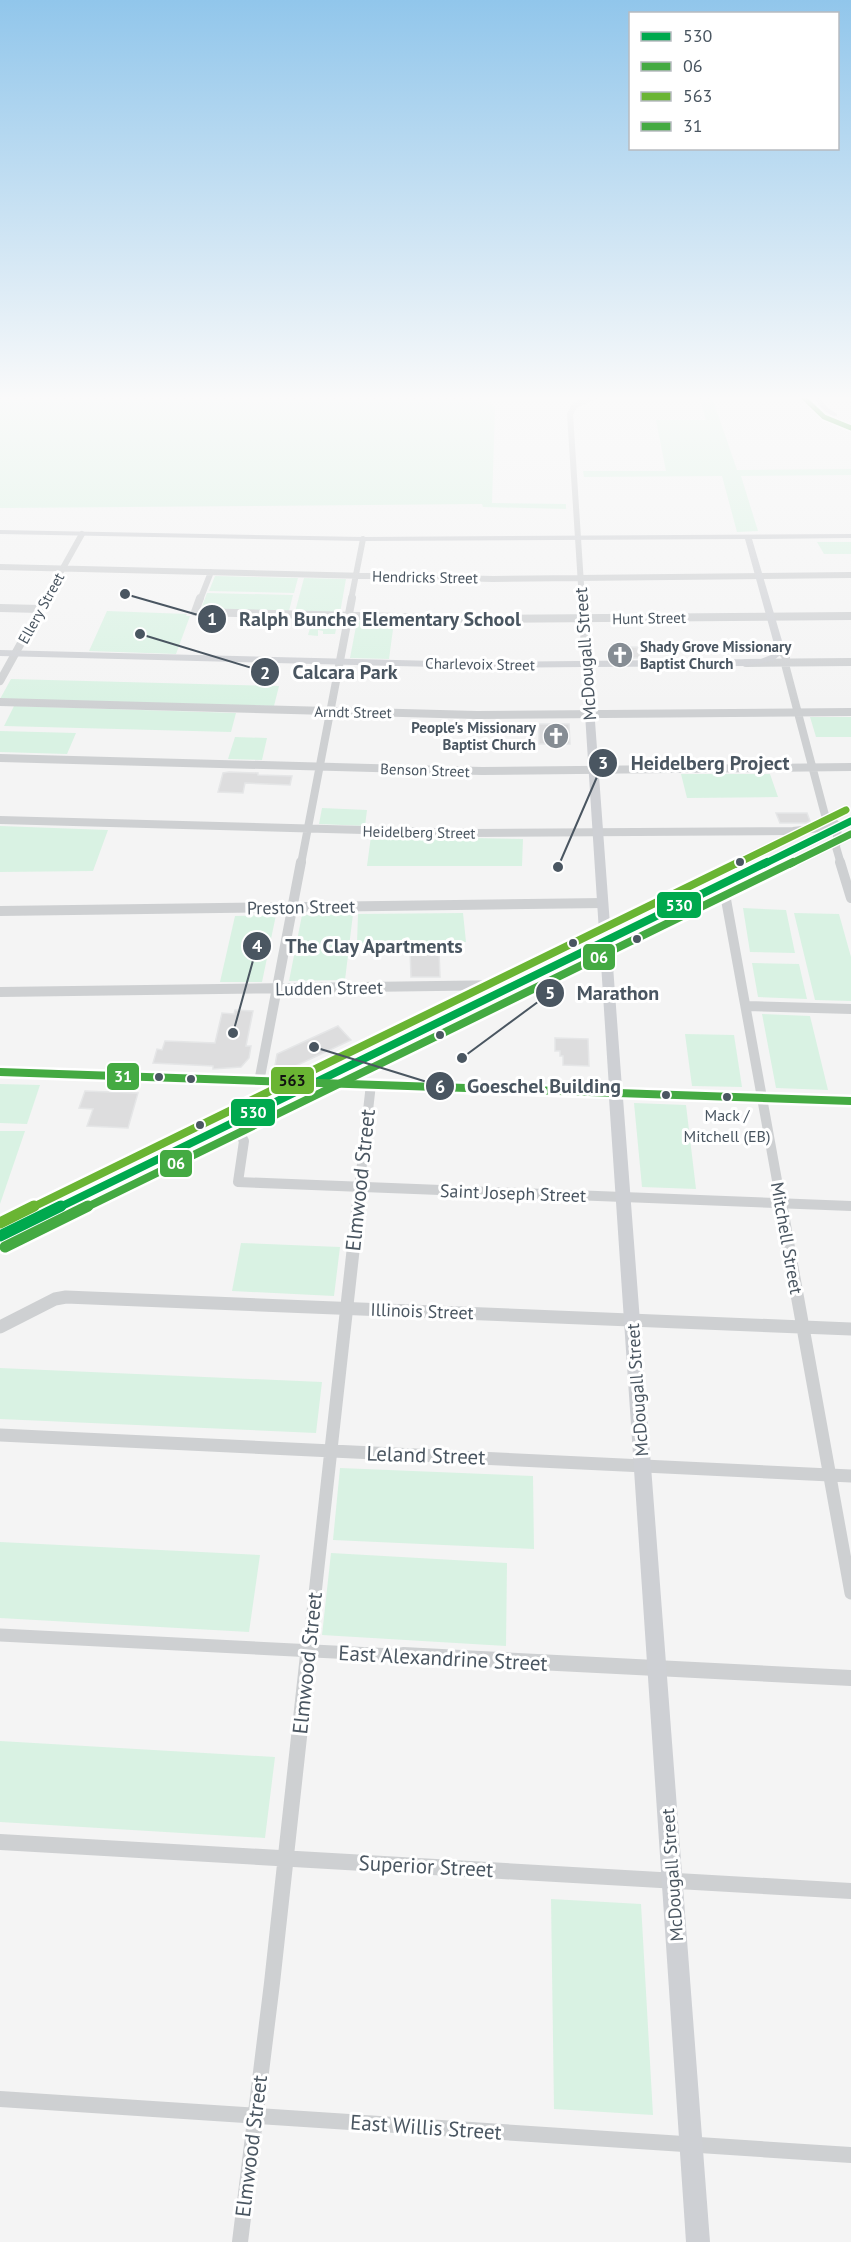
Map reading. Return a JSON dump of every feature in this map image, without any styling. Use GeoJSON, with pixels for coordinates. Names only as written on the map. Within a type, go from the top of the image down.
{"type":"FeatureCollection","features":[{"type":"Feature","properties":{"kind":"main road"},"geometry":{"type":"LineString","coordinates":[[1,1232],[514,986],[844,823]]}},
{"type":"Feature","properties":{"kind":"street","name":"McDougall Street"},"geometry":{"type":"LineString","coordinates":[[576,502],[604,941],[698,2242]]}},
{"type":"Feature","properties":{"kind":"street"},"geometry":{"type":"LineString","coordinates":[[0,532],[363,539],[851,536]]}},
{"type":"Feature","properties":{"kind":"street","name":"Ellery Street"},"geometry":{"type":"LineString","coordinates":[[0,681],[81,534]]}},
{"type":"Feature","properties":{"kind":"street"},"geometry":{"type":"LineString","coordinates":[[748,537],[781,651],[786,658],[785,664],[825,815],[844,823],[836,847],[846,865],[851,898]]}},
{"type":"Feature","properties":{"kind":"street"},"geometry":{"type":"LineString","coordinates":[[259,1082],[363,539]]}},
{"type":"Feature","properties":{"kind":"street","name":"Hendricks Street"},"geometry":{"type":"LineString","coordinates":[[0,567],[357,576],[580,578],[851,575]]}},
{"type":"Feature","properties":{"kind":"street","name":"Hunt Street"},"geometry":{"type":"LineString","coordinates":[[211,572],[195,612],[583,619],[851,616]]}},
{"type":"Feature","properties":{"kind":"street"},"geometry":{"type":"LineString","coordinates":[[0,608],[40,609]]}},
{"type":"Feature","properties":{"kind":"street"},"geometry":{"type":"LineString","coordinates":[[746,663],[773,659],[781,651]]}},
{"type":"Feature","properties":{"kind":"street","name":"Charlevoix Street"},"geometry":{"type":"LineString","coordinates":[[0,653],[484,665],[851,662]]}},
{"type":"Feature","properties":{"kind":"street","name":"Arndt Street"},"geometry":{"type":"LineString","coordinates":[[0,702],[477,715],[851,712]]}},
{"type":"Feature","properties":{"kind":"street","name":"Benson Street"},"geometry":{"type":"LineString","coordinates":[[0,758],[482,771],[851,768]]}},
{"type":"Feature","properties":{"kind":"street","name":"Heidelberg Street"},"geometry":{"type":"LineString","coordinates":[[0,820],[308,829],[598,833],[793,831],[844,823]]}},
{"type":"Feature","properties":{"kind":"street","name":"Mitchell Street"},"geometry":{"type":"LineString","coordinates":[[723,883],[851,1593]]}},
{"type":"Feature","properties":{"kind":"street","name":"Preston Street"},"geometry":{"type":"LineString","coordinates":[[0,911],[603,903]]}},
{"type":"Feature","properties":{"kind":"street","name":"Ludden Street"},"geometry":{"type":"LineString","coordinates":[[0,992],[514,986]]}},
{"type":"Feature","properties":{"kind":"street"},"geometry":{"type":"LineString","coordinates":[[747,1006],[851,1009]]}},
{"type":"Feature","properties":{"kind":"street"},"geometry":{"type":"LineString","coordinates":[[0,1072],[851,1101]]}},
{"type":"Feature","properties":{"kind":"street","name":"Elmwood Street"},"geometry":{"type":"LineString","coordinates":[[240,2242],[286,1859],[371,1084]]}},
{"type":"Feature","properties":{"kind":"street","name":"Saint Joseph Street"},"geometry":{"type":"LineString","coordinates":[[233,1122],[244,1141],[238,1182],[851,1206]]}},
{"type":"Feature","properties":{"kind":"street","name":"Illinois Street"},"geometry":{"type":"LineString","coordinates":[[0,1327],[55,1299],[66,1297],[851,1329]]}},
{"type":"Feature","properties":{"kind":"street","name":"Leland Street"},"geometry":{"type":"LineString","coordinates":[[0,1435],[851,1476]]}},
{"type":"Feature","properties":{"kind":"street","name":"East Alexandrine Street"},"geometry":{"type":"LineString","coordinates":[[0,1635],[851,1678]]}},
{"type":"Feature","properties":{"kind":"street","name":"Superior Street"},"geometry":{"type":"LineString","coordinates":[[0,1842],[851,1891]]}},
{"type":"Feature","properties":{"kind":"street","name":"East Willis Street"},"geometry":{"type":"LineString","coordinates":[[0,2099],[851,2155]]}},
{"type":"Feature","properties":{"kind":"green space"},"geometry":{"type":"Polygon","coordinates":[[[0,502],[492,502],[566,504],[566,509],[483,507],[482,504],[0,508],[0,502]]]}},
{"type":"Feature","properties":{"kind":"green space"},"geometry":{"type":"Polygon","coordinates":[[[729,502],[749,502],[758,531],[737,532],[729,502]]]}},
{"type":"Feature","properties":{"kind":"green space"},"geometry":{"type":"Polygon","coordinates":[[[817,542],[851,542],[851,554],[824,554],[817,542]]]}},
{"type":"Feature","properties":{"kind":"green space"},"geometry":{"type":"Polygon","coordinates":[[[215,576],[298,578],[294,593],[209,591],[215,576]]]}},
{"type":"Feature","properties":{"kind":"green space"},"geometry":{"type":"Polygon","coordinates":[[[304,578],[346,579],[340,613],[295,612],[304,578]]]}},
{"type":"Feature","properties":{"kind":"green space"},"geometry":{"type":"Polygon","coordinates":[[[207,593],[293,595],[289,611],[201,609],[207,593]]]}},
{"type":"Feature","properties":{"kind":"green space"},"geometry":{"type":"Polygon","coordinates":[[[107,611],[187,614],[186,616],[190,616],[176,654],[89,651],[107,611]]]}},
{"type":"Feature","properties":{"kind":"green space"},"geometry":{"type":"Polygon","coordinates":[[[304,619],[338,620],[335,634],[323,634],[323,631],[318,630],[318,636],[308,635],[310,628],[302,627],[304,619]]]}},
{"type":"Feature","properties":{"kind":"green space"},"geometry":{"type":"Polygon","coordinates":[[[357,621],[394,622],[389,659],[350,658],[357,621]]]}},
{"type":"Feature","properties":{"kind":"green space"},"geometry":{"type":"Polygon","coordinates":[[[11,679],[279,686],[274,706],[0,699],[11,679]]]}},
{"type":"Feature","properties":{"kind":"green space"},"geometry":{"type":"Polygon","coordinates":[[[14,706],[236,713],[231,732],[4,726],[14,706]]]}},
{"type":"Feature","properties":{"kind":"green space"},"geometry":{"type":"Polygon","coordinates":[[[810,717],[851,717],[851,737],[816,737],[810,717]]]}},
{"type":"Feature","properties":{"kind":"green space"},"geometry":{"type":"Polygon","coordinates":[[[0,731],[76,733],[67,754],[0,752],[0,731]]]}},
{"type":"Feature","properties":{"kind":"green space"},"geometry":{"type":"Polygon","coordinates":[[[235,737],[267,738],[262,760],[228,759],[235,737]]]}},
{"type":"Feature","properties":{"kind":"green space"},"geometry":{"type":"Polygon","coordinates":[[[681,774],[770,774],[778,797],[687,798],[681,774]]]}},
{"type":"Feature","properties":{"kind":"green space"},"geometry":{"type":"Polygon","coordinates":[[[322,808],[367,810],[365,826],[319,824],[322,808]]]}},
{"type":"Feature","properties":{"kind":"green space"},"geometry":{"type":"Polygon","coordinates":[[[0,826],[108,830],[93,871],[0,872],[0,826]]]}},
{"type":"Feature","properties":{"kind":"green space"},"geometry":{"type":"Polygon","coordinates":[[[371,836],[523,839],[522,866],[367,866],[371,836]]]}},
{"type":"Feature","properties":{"kind":"green space"},"geometry":{"type":"Polygon","coordinates":[[[743,908],[786,910],[795,953],[750,952],[743,908]]]}},
{"type":"Feature","properties":{"kind":"green space"},"geometry":{"type":"Polygon","coordinates":[[[463,913],[466,942],[357,943],[358,914],[463,913]]]}},
{"type":"Feature","properties":{"kind":"green space"},"geometry":{"type":"Polygon","coordinates":[[[794,913],[839,914],[851,957],[851,1001],[815,1000],[794,913]]]}},
{"type":"Feature","properties":{"kind":"green space"},"geometry":{"type":"Polygon","coordinates":[[[353,914],[345,980],[289,981],[302,915],[353,914]]]}},
{"type":"Feature","properties":{"kind":"green space"},"geometry":{"type":"Polygon","coordinates":[[[276,915],[262,982],[220,982],[235,916],[276,915]]]}},
{"type":"Feature","properties":{"kind":"green space"},"geometry":{"type":"Polygon","coordinates":[[[752,963],[799,964],[807,999],[758,997],[752,963]]]}},
{"type":"Feature","properties":{"kind":"green space"},"geometry":{"type":"Polygon","coordinates":[[[762,1014],[810,1016],[828,1090],[776,1088],[762,1014]]]}},
{"type":"Feature","properties":{"kind":"green space"},"geometry":{"type":"Polygon","coordinates":[[[685,1034],[734,1035],[742,1087],[692,1086],[685,1034]]]}},
{"type":"Feature","properties":{"kind":"green space"},"geometry":{"type":"Polygon","coordinates":[[[0,1084],[40,1085],[27,1124],[0,1123],[0,1084]]]}},
{"type":"Feature","properties":{"kind":"green space"},"geometry":{"type":"Polygon","coordinates":[[[634,1103],[686,1105],[696,1189],[642,1187],[634,1103]]]}},
{"type":"Feature","properties":{"kind":"green space"},"geometry":{"type":"Polygon","coordinates":[[[0,1131],[25,1131],[0,1204],[0,1131]]]}},
{"type":"Feature","properties":{"kind":"green space"},"geometry":{"type":"Polygon","coordinates":[[[241,1243],[340,1247],[334,1296],[232,1291],[241,1243]]]}},
{"type":"Feature","properties":{"kind":"green space"},"geometry":{"type":"Polygon","coordinates":[[[0,1368],[322,1382],[316,1433],[0,1419],[0,1368]]]}},
{"type":"Feature","properties":{"kind":"green space"},"geometry":{"type":"Polygon","coordinates":[[[340,1468],[533,1476],[534,1549],[333,1540],[340,1468]]]}},
{"type":"Feature","properties":{"kind":"green space"},"geometry":{"type":"Polygon","coordinates":[[[0,1542],[260,1555],[249,1632],[0,1618],[0,1542]]]}},
{"type":"Feature","properties":{"kind":"green space"},"geometry":{"type":"Polygon","coordinates":[[[331,1553],[507,1563],[506,1646],[322,1635],[331,1553]]]}},
{"type":"Feature","properties":{"kind":"green space"},"geometry":{"type":"Polygon","coordinates":[[[0,1741],[275,1757],[265,1838],[0,1822],[0,1741]]]}},
{"type":"Feature","properties":{"kind":"green space"},"geometry":{"type":"Polygon","coordinates":[[[551,1899],[641,1904],[653,2115],[554,2109],[551,1899]]]}},
{"type":"Feature","properties":{"kind":"building"},"geometry":{"type":"Polygon","coordinates":[[[622,647],[637,647],[640,658],[624,658],[622,647]]]}},
{"type":"Feature","properties":{"kind":"building","name":"People's Missionary Baptist Church"},"geometry":{"type":"Polygon","coordinates":[[[539,724],[569,724],[570,744],[539,744],[539,724]]]}},
{"type":"Feature","properties":{"kind":"building"},"geometry":{"type":"Polygon","coordinates":[[[223,773],[292,776],[290,785],[245,783],[243,793],[218,792],[223,773]]]}},
{"type":"Feature","properties":{"kind":"building"},"geometry":{"type":"Polygon","coordinates":[[[776,813],[807,813],[810,821],[780,823],[776,813]]]}},
{"type":"Feature","properties":{"kind":"building"},"geometry":{"type":"Polygon","coordinates":[[[410,950],[439,950],[440,977],[411,977],[410,950]]]}},
{"type":"Feature","properties":{"kind":"building"},"geometry":{"type":"Polygon","coordinates":[[[235,1010],[253,1011],[246,1046],[251,1046],[249,1058],[241,1067],[213,1069],[213,1066],[153,1063],[157,1049],[162,1050],[165,1041],[215,1043],[222,1013],[234,1014],[235,1010]]]}},
{"type":"Feature","properties":{"kind":"building"},"geometry":{"type":"Polygon","coordinates":[[[338,1026],[351,1040],[285,1071],[274,1071],[277,1054],[338,1026]]]}},
{"type":"Feature","properties":{"kind":"building"},"geometry":{"type":"Polygon","coordinates":[[[555,1038],[588,1039],[589,1066],[563,1065],[563,1056],[560,1056],[560,1051],[555,1051],[555,1038]]]}},
{"type":"Feature","properties":{"kind":"building"},"geometry":{"type":"Polygon","coordinates":[[[85,1091],[138,1093],[128,1128],[87,1126],[93,1109],[79,1108],[85,1091]]]}},
{"type":"Feature","properties":{"kind":"transit line","name":"563"},"geometry":{"type":"LineString","coordinates":[[0,1223],[846,810]]}},
{"type":"Feature","properties":{"kind":"transit line","name":"530"},"geometry":{"type":"LineString","coordinates":[[0,1236],[851,821]]}},
{"type":"Feature","properties":{"kind":"transit line","name":"06"},"geometry":{"type":"LineString","coordinates":[[5,1247],[851,834]]}},
{"type":"Feature","properties":{"kind":"transit line","name":"31"},"geometry":{"type":"LineString","coordinates":[[0,1072],[851,1101]]}},
{"type":"Feature","properties":{"kind":"place","name":"Ralph Bunche Elementary School"},"geometry":{"type":"Point","coordinates":[125,594]}},
{"type":"Feature","properties":{"kind":"place","name":"Calcara Park"},"geometry":{"type":"Point","coordinates":[140,634]}},
{"type":"Feature","properties":{"kind":"place","name":"Shady Grove Missionary Baptist Church"},"geometry":{"type":"Point","coordinates":[620,655]}},
{"type":"Feature","properties":{"kind":"place","name":"People's Missionary Baptist Church"},"geometry":{"type":"Point","coordinates":[556,736]}},
{"type":"Feature","properties":{"kind":"place","name":"Heidelberg Project"},"geometry":{"type":"Point","coordinates":[558,867]}},
{"type":"Feature","properties":{"kind":"place","name":"The Clay Apartments"},"geometry":{"type":"Point","coordinates":[233,1033]}},
{"type":"Feature","properties":{"kind":"place","name":"Goeschel Building"},"geometry":{"type":"Point","coordinates":[314,1047]}},
{"type":"Feature","properties":{"kind":"place","name":"Marathon"},"geometry":{"type":"Point","coordinates":[462,1058]}},
{"type":"Feature","properties":{"kind":"place","name":"Mack / Mitchell (EB)"},"geometry":{"type":"Point","coordinates":[727,1097]}}]}
